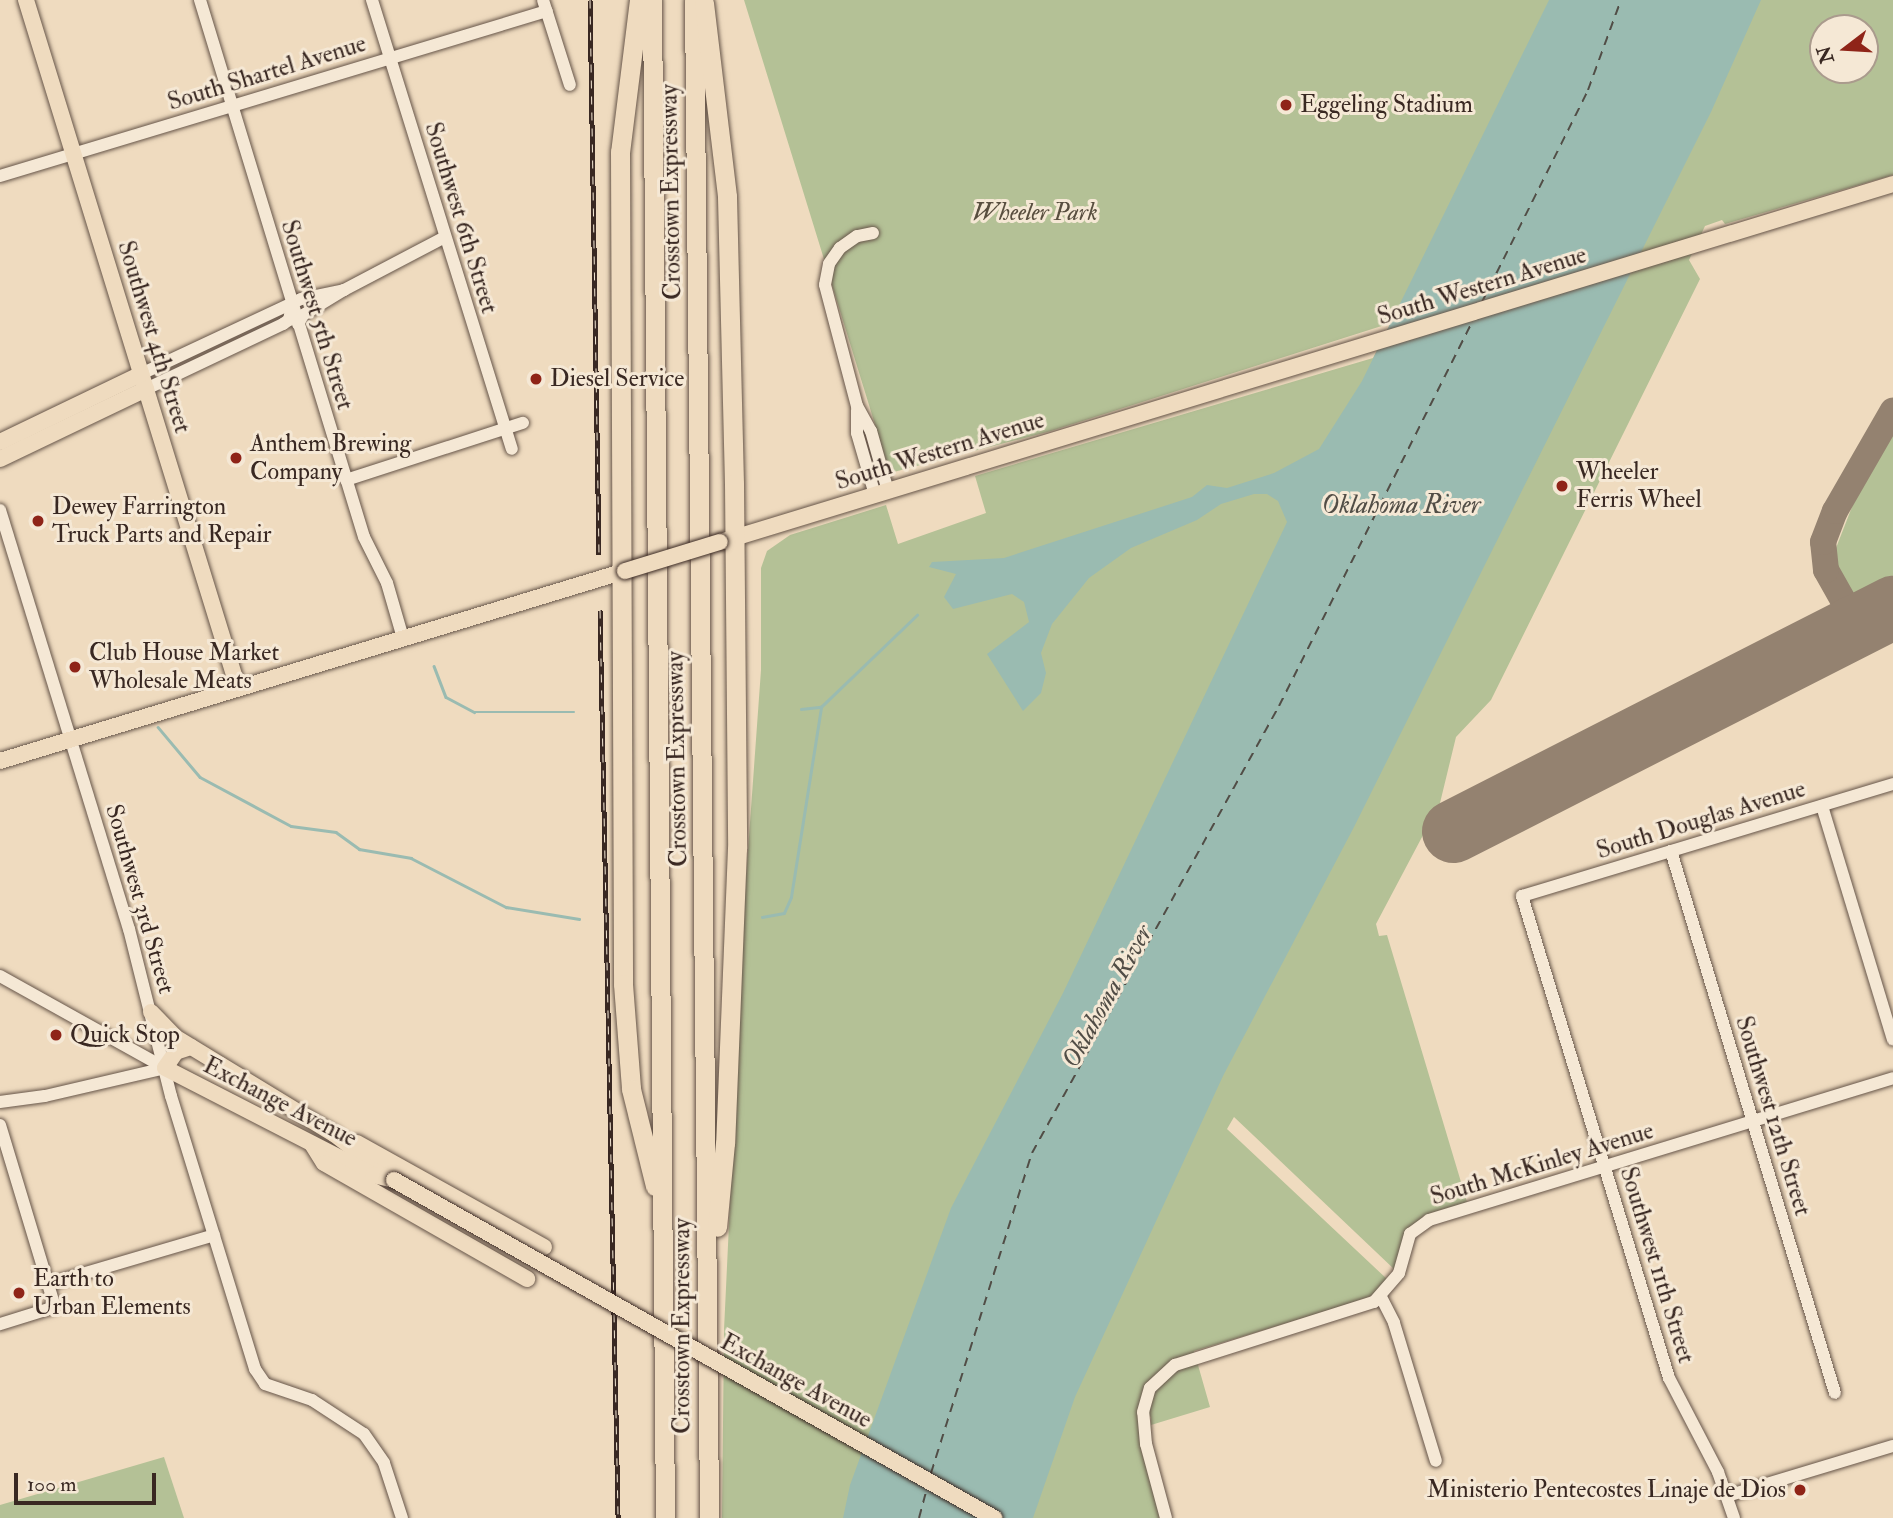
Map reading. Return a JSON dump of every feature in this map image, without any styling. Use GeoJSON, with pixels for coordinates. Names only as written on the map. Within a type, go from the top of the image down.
{"type":"FeatureCollection","features":[{"type":"Feature","properties":{"kind":"highway"},"geometry":{"type":"LineString","coordinates":[[639,0],[620,152],[624,996],[631,1089],[661,1214]]}},
{"type":"Feature","properties":{"kind":"highway","name":"Crosstown Expressway"},"geometry":{"type":"LineString","coordinates":[[652,0],[665,1518]]}},
{"type":"Feature","properties":{"kind":"highway","name":"Crosstown Expressway"},"geometry":{"type":"LineString","coordinates":[[694,0],[709,1518]]}},
{"type":"Feature","properties":{"kind":"highway"},"geometry":{"type":"LineString","coordinates":[[703,0],[730,239],[727,540],[736,923],[725,1143],[707,1336]]}},
{"type":"Feature","properties":{"kind":"main road","name":"Southwest 4th Street"},"geometry":{"type":"LineString","coordinates":[[26,0],[237,688]]}},
{"type":"Feature","properties":{"kind":"main road","name":"South Western Avenue"},"geometry":{"type":"LineString","coordinates":[[0,761],[1893,184]]}},
{"type":"Feature","properties":{"kind":"main road"},"geometry":{"type":"LineString","coordinates":[[0,442],[144,382]]}},
{"type":"Feature","properties":{"kind":"main road"},"geometry":{"type":"LineString","coordinates":[[0,459],[144,382]]}},
{"type":"Feature","properties":{"kind":"main road","name":"Exchange Avenue"},"geometry":{"type":"LineString","coordinates":[[152,1012],[175,1037],[334,1134],[394,1180],[994,1518]]}},
{"type":"Feature","properties":{"kind":"main road"},"geometry":{"type":"LineString","coordinates":[[165,1068],[176,1052],[191,1047]]}},
{"type":"Feature","properties":{"kind":"main road","name":"Exchange Avenue"},"geometry":{"type":"LineString","coordinates":[[165,1068],[373,1175],[394,1180]]}},
{"type":"Feature","properties":{"kind":"main road"},"geometry":{"type":"LineString","coordinates":[[334,1134],[378,1151],[544,1247]]}},
{"type":"Feature","properties":{"kind":"main road"},"geometry":{"type":"LineString","coordinates":[[312,1144],[324,1163],[527,1279]]}},
{"type":"Feature","properties":{"kind":"street","name":"Southwest 5th Street"},"geometry":{"type":"LineString","coordinates":[[200,0],[346,480],[403,638]]}},
{"type":"Feature","properties":{"kind":"street","name":"Southwest 6th Street"},"geometry":{"type":"LineString","coordinates":[[372,0],[512,449]]}},
{"type":"Feature","properties":{"kind":"street","name":"South Shartel Avenue"},"geometry":{"type":"LineString","coordinates":[[0,176],[390,58],[545,6]]}},
{"type":"Feature","properties":{"kind":"street"},"geometry":{"type":"LineString","coordinates":[[545,6],[570,85]]}},
{"type":"Feature","properties":{"kind":"street"},"geometry":{"type":"LineString","coordinates":[[873,233],[857,236],[840,248],[829,264],[825,285],[857,406],[857,433],[882,493]]}},
{"type":"Feature","properties":{"kind":"street"},"geometry":{"type":"LineString","coordinates":[[298,324],[303,315],[344,290],[445,237]]}},
{"type":"Feature","properties":{"kind":"street"},"geometry":{"type":"LineString","coordinates":[[144,382],[283,324],[290,317],[292,303],[344,290]]}},
{"type":"Feature","properties":{"kind":"street"},"geometry":{"type":"LineString","coordinates":[[346,480],[523,423]]}},
{"type":"Feature","properties":{"kind":"street","name":"Southwest 3rd Street"},"geometry":{"type":"LineString","coordinates":[[0,510],[152,1012],[165,1068],[257,1375],[269,1385],[312,1400],[364,1434],[384,1463],[402,1518]]}},
{"type":"Feature","properties":{"kind":"street","name":"South Douglas Avenue"},"geometry":{"type":"LineString","coordinates":[[1522,896],[1893,784]]}},
{"type":"Feature","properties":{"kind":"street"},"geometry":{"type":"LineString","coordinates":[[1822,806],[1893,1039]]}},
{"type":"Feature","properties":{"kind":"street","name":"Southwest 12th Street"},"geometry":{"type":"LineString","coordinates":[[1671,851],[1835,1393]]}},
{"type":"Feature","properties":{"kind":"street","name":"Southwest 11th Street"},"geometry":{"type":"LineString","coordinates":[[1522,896],[1669,1378],[1727,1496],[1734,1518]]}},
{"type":"Feature","properties":{"kind":"street","name":"Exchange Avenue"},"geometry":{"type":"LineString","coordinates":[[0,976],[165,1068]]}},
{"type":"Feature","properties":{"kind":"street"},"geometry":{"type":"LineString","coordinates":[[0,1101],[45,1096],[165,1068]]}},
{"type":"Feature","properties":{"kind":"street","name":"South McKinley Avenue"},"geometry":{"type":"LineString","coordinates":[[1381,1297],[1399,1273],[1408,1237],[1424,1222],[1893,1078]]}},
{"type":"Feature","properties":{"kind":"street"},"geometry":{"type":"LineString","coordinates":[[0,1125],[55,1307],[0,1324]]}},
{"type":"Feature","properties":{"kind":"street"},"geometry":{"type":"LineString","coordinates":[[48,1284],[214,1235]]}},
{"type":"Feature","properties":{"kind":"street"},"geometry":{"type":"LineString","coordinates":[[527,1279],[544,1247]]}},
{"type":"Feature","properties":{"kind":"street"},"geometry":{"type":"LineString","coordinates":[[1166,1518],[1146,1444],[1146,1397],[1153,1384],[1175,1365],[1356,1309],[1381,1297],[1394,1322],[1436,1461]]}},
{"type":"Feature","properties":{"kind":"street"},"geometry":{"type":"LineString","coordinates":[[1727,1496],[1893,1446]]}},
{"type":"Feature","properties":{"kind":"green space","name":"Wheeler Park"},"geometry":{"type":"Polygon","coordinates":[[[744,0],[1893,0],[1893,175],[1725,224],[1722,220],[1705,226],[1689,260],[1700,279],[1491,700],[1456,737],[1440,803],[1376,924],[1379,936],[1387,935],[1467,1202],[1431,1213],[1409,1227],[1395,1270],[1234,1117],[1227,1129],[1388,1280],[1375,1294],[1360,1301],[1194,1351],[1210,1407],[1151,1425],[1151,1417],[1139,1408],[1141,1449],[1160,1518],[722,1518],[724,1330],[744,906],[761,670],[761,568],[767,551],[790,535],[886,505],[898,544],[986,513],[975,476],[1373,358],[1391,323],[1051,431],[890,473],[744,0]]]}},
{"type":"Feature","properties":{"kind":"green space"},"geometry":{"type":"Polygon","coordinates":[[[1893,427],[1893,581],[1853,600],[1836,563],[1836,548],[1864,476],[1893,427]]]}},
{"type":"Feature","properties":{"kind":"green space"},"geometry":{"type":"Polygon","coordinates":[[[164,1457],[184,1518],[0,1518],[0,1505],[164,1457]]]}},
{"type":"Feature","properties":{"kind":"water","name":"Oklahoma River"},"geometry":{"type":"Polygon","coordinates":[[[1549,0],[1761,0],[1711,112],[1354,827],[1223,1076],[1075,1397],[1033,1518],[843,1518],[850,1485],[951,1208],[1063,993],[1287,522],[1278,501],[1267,494],[1254,494],[1221,504],[1197,520],[1131,548],[1089,578],[1052,624],[1041,653],[1046,673],[1041,693],[1023,711],[987,654],[1029,622],[1024,602],[1012,594],[953,609],[944,597],[956,574],[929,567],[932,562],[1004,558],[1192,497],[1207,485],[1227,488],[1274,473],[1319,449],[1362,381],[1549,0]]]}},
{"type":"Feature","properties":{"kind":"waterway"},"geometry":{"type":"LineString","coordinates":[[801,709],[821,707],[917,615]]}},
{"type":"Feature","properties":{"kind":"waterway"},"geometry":{"type":"LineString","coordinates":[[434,666],[446,697],[474,712],[574,712]]}},
{"type":"Feature","properties":{"kind":"waterway"},"geometry":{"type":"LineString","coordinates":[[762,917],[784,913],[791,897],[821,707]]}},
{"type":"Feature","properties":{"kind":"waterway"},"geometry":{"type":"LineString","coordinates":[[158,727],[200,777],[291,826],[336,832],[359,849],[411,858],[506,907],[579,919]]}},
{"type":"Feature","properties":{"kind":"ferry route"},"geometry":{"type":"LineString","coordinates":[[1482,302],[1588,90],[1621,0]]}},
{"type":"Feature","properties":{"kind":"ferry route"},"geometry":{"type":"LineString","coordinates":[[931,1473],[1032,1153],[1279,706],[1473,320]]}},
{"type":"Feature","properties":{"kind":"ferry route"},"geometry":{"type":"LineString","coordinates":[[919,1518],[927,1488]]}},
{"type":"Feature","properties":{"kind":"taxiway"},"geometry":{"type":"LineString","coordinates":[[1857,625],[1826,570],[1823,542],[1835,511],[1893,410]]}},
{"type":"Feature","properties":{"kind":"runway"},"geometry":{"type":"LineString","coordinates":[[1453,831],[1893,607]]}},
{"type":"Feature","properties":{"kind":"railway"},"geometry":{"type":"LineString","coordinates":[[590,0],[599,555]]}},
{"type":"Feature","properties":{"kind":"railway"},"geometry":{"type":"LineString","coordinates":[[600,610],[618,1518]]}},
{"type":"Feature","properties":{"kind":"place","name":"Eggeling Stadium"},"geometry":{"type":"Point","coordinates":[1286,105]}},
{"type":"Feature","properties":{"kind":"place","name":"Diesel Service"},"geometry":{"type":"Point","coordinates":[536,379]}},
{"type":"Feature","properties":{"kind":"place","name":"Anthem Brewing Company"},"geometry":{"type":"Point","coordinates":[236,458]}},
{"type":"Feature","properties":{"kind":"place","name":"Wheeler Ferris Wheel"},"geometry":{"type":"Point","coordinates":[1562,486]}},
{"type":"Feature","properties":{"kind":"place","name":"Dewey Farrington Truck Parts and Repair"},"geometry":{"type":"Point","coordinates":[38,521]}},
{"type":"Feature","properties":{"kind":"place","name":"Club House Market Wholesale Meats"},"geometry":{"type":"Point","coordinates":[75,667]}},
{"type":"Feature","properties":{"kind":"place","name":"Quick Stop"},"geometry":{"type":"Point","coordinates":[56,1035]}},
{"type":"Feature","properties":{"kind":"place","name":"Earth to Urban Elements"},"geometry":{"type":"Point","coordinates":[19,1293]}},
{"type":"Feature","properties":{"kind":"place","name":"Ministerio Pentecostes Linaje de Dios"},"geometry":{"type":"Point","coordinates":[1800,1490]}}]}
